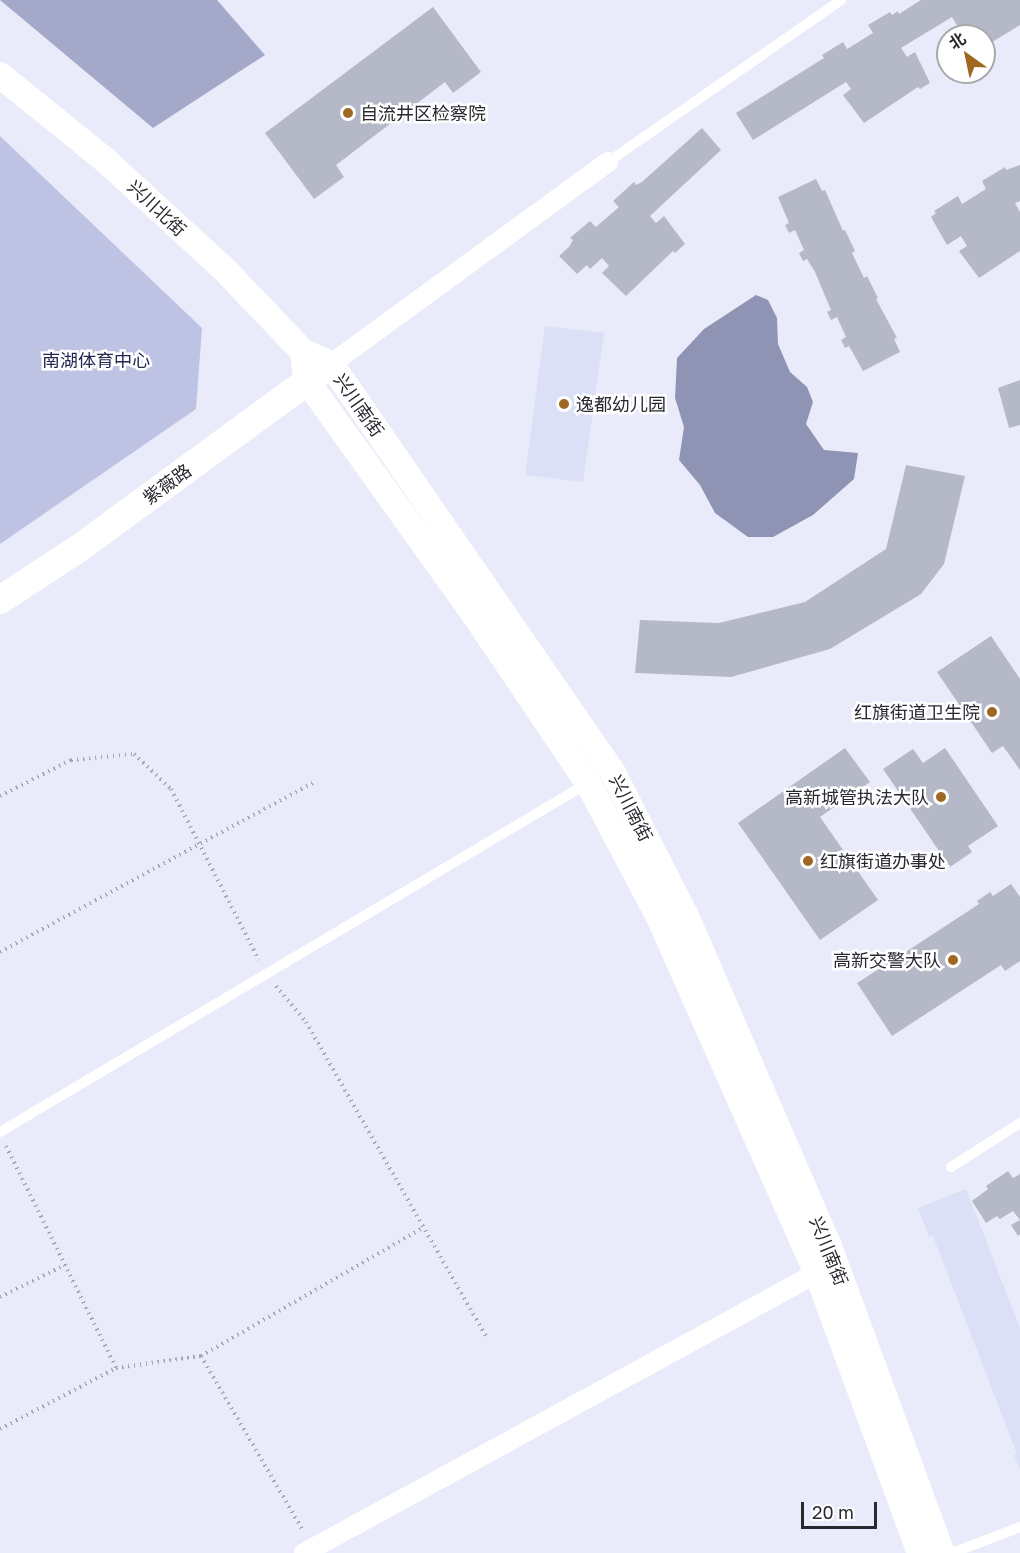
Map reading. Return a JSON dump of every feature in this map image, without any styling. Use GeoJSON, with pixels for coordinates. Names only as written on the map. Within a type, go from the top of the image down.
{"type":"FeatureCollection","features":[{"type":"Feature","properties":{"kind":"main road","name":"紫薇路"},"geometry":{"type":"LineString","coordinates":[[0,600],[78,549],[331,364]]}},
{"type":"Feature","properties":{"kind":"street","name":"兴川北街"},"geometry":{"type":"LineString","coordinates":[[0,75],[114,168],[225,270],[303,352]]}},
{"type":"Feature","properties":{"kind":"street"},"geometry":{"type":"LineString","coordinates":[[331,364],[608,162]]}},
{"type":"Feature","properties":{"kind":"street","name":"兴川南街"},"geometry":{"type":"LineString","coordinates":[[303,352],[331,364],[614,773],[686,916],[829,1246],[942,1553]]}},
{"type":"Feature","properties":{"kind":"street","name":"兴川南街"},"geometry":{"type":"LineString","coordinates":[[303,352],[307,381],[474,614],[588,783],[659,917],[817,1274],[920,1553]]}},
{"type":"Feature","properties":{"kind":"street"},"geometry":{"type":"LineString","coordinates":[[309,1551],[817,1274]]}},
{"type":"Feature","properties":{"kind":"lane"},"geometry":{"type":"LineString","coordinates":[[608,162],[841,0]]}},
{"type":"Feature","properties":{"kind":"lane"},"geometry":{"type":"LineString","coordinates":[[0,1132],[588,783]]}},
{"type":"Feature","properties":{"kind":"lane"},"geometry":{"type":"LineString","coordinates":[[951,1167],[1020,1123]]}},
{"type":"Feature","properties":{"kind":"lane"},"geometry":{"type":"LineString","coordinates":[[952,1553],[1020,1527]]}},
{"type":"Feature","properties":{"kind":"path"},"geometry":{"type":"LineString","coordinates":[[0,796],[71,760],[134,754],[171,789],[266,973],[306,1022],[488,1340]]}},
{"type":"Feature","properties":{"kind":"path"},"geometry":{"type":"LineString","coordinates":[[0,952],[315,782]]}},
{"type":"Feature","properties":{"kind":"path"},"geometry":{"type":"LineString","coordinates":[[5,1144],[116,1368]]}},
{"type":"Feature","properties":{"kind":"path"},"geometry":{"type":"LineString","coordinates":[[0,1429],[116,1368],[201,1356],[423,1228]]}},
{"type":"Feature","properties":{"kind":"path"},"geometry":{"type":"LineString","coordinates":[[0,1297],[65,1265]]}},
{"type":"Feature","properties":{"kind":"path"},"geometry":{"type":"LineString","coordinates":[[201,1356],[309,1551]]}},
{"type":"Feature","properties":{"kind":"shaded area"},"geometry":{"type":"Polygon","coordinates":[[[0,0],[217,0],[265,55],[153,128],[0,0]]]}},
{"type":"Feature","properties":{"kind":"shaded area"},"geometry":{"type":"Polygon","coordinates":[[[756,295],[768,300],[777,318],[778,344],[790,372],[807,387],[813,402],[806,424],[824,450],[858,453],[854,479],[813,515],[773,537],[748,537],[715,513],[700,485],[679,460],[684,427],[675,398],[677,358],[704,329],[756,295]]]}},
{"type":"Feature","properties":{"kind":"shaded area","name":"逸都幼儿园"},"geometry":{"type":"Polygon","coordinates":[[[545,326],[604,333],[583,482],[525,475],[545,326]]]}},
{"type":"Feature","properties":{"kind":"shaded area"},"geometry":{"type":"Polygon","coordinates":[[[966,1189],[1020,1328],[1020,1470],[1014,1455],[1017,1454],[933,1236],[929,1237],[918,1208],[966,1189]]]}},
{"type":"Feature","properties":{"kind":"green space","name":"南湖体育中心"},"geometry":{"type":"Polygon","coordinates":[[[0,136],[202,328],[196,409],[0,544],[0,136]]]}},
{"type":"Feature","properties":{"kind":"building"},"geometry":{"type":"Polygon","coordinates":[[[921,0],[1020,0],[1020,25],[996,40],[996,24],[956,24],[952,17],[936,24],[936,27],[901,48],[907,57],[915,52],[930,83],[920,89],[918,87],[864,123],[843,95],[851,89],[846,82],[753,140],[736,113],[824,58],[822,55],[843,42],[847,49],[873,33],[868,25],[890,12],[892,15],[898,11],[899,14],[921,0]]]}},
{"type":"Feature","properties":{"kind":"building","name":"自流井区检察院"},"geometry":{"type":"Polygon","coordinates":[[[433,7],[481,72],[453,93],[445,82],[336,165],[344,177],[314,199],[265,133],[433,7]]]}},
{"type":"Feature","properties":{"kind":"building"},"geometry":{"type":"Polygon","coordinates":[[[702,128],[721,150],[650,216],[656,223],[664,216],[685,244],[675,253],[673,251],[626,296],[602,273],[609,266],[602,258],[590,269],[587,265],[577,274],[559,256],[569,247],[573,240],[570,238],[590,221],[596,227],[619,207],[613,201],[634,182],[636,185],[642,182],[702,128]]]}},
{"type":"Feature","properties":{"kind":"building"},"geometry":{"type":"Polygon","coordinates":[[[1020,165],[1020,201],[1015,203],[1020,212],[1020,251],[979,278],[959,251],[967,246],[961,236],[947,245],[931,217],[936,213],[934,211],[958,196],[962,204],[986,189],[982,181],[1005,167],[1006,170],[1020,165]]]}},
{"type":"Feature","properties":{"kind":"building"},"geometry":{"type":"Polygon","coordinates":[[[816,179],[822,191],[825,190],[843,231],[845,230],[855,251],[852,253],[864,278],[867,276],[878,298],[876,299],[897,338],[894,339],[900,352],[863,371],[849,346],[845,348],[841,340],[846,337],[837,317],[831,320],[827,312],[831,310],[815,272],[807,259],[803,261],[799,253],[804,250],[795,230],[789,233],[785,225],[789,223],[778,197],[816,179]]]}},
{"type":"Feature","properties":{"kind":"building"},"geometry":{"type":"Polygon","coordinates":[[[1020,380],[1020,425],[1009,428],[998,388],[1020,380]]]}},
{"type":"Feature","properties":{"kind":"building"},"geometry":{"type":"Polygon","coordinates":[[[906,465],[965,476],[944,564],[921,594],[830,649],[731,677],[635,673],[640,620],[719,623],[805,602],[886,549],[906,465]]]}},
{"type":"Feature","properties":{"kind":"building","name":"红旗街道卫生院"},"geometry":{"type":"Polygon","coordinates":[[[991,636],[1020,679],[1020,770],[1003,746],[992,753],[937,672],[991,636]]]}},
{"type":"Feature","properties":{"kind":"building","name":"红旗街道办事处"},"geometry":{"type":"Polygon","coordinates":[[[845,748],[870,782],[820,817],[878,900],[820,940],[738,823],[845,748]]]}},
{"type":"Feature","properties":{"kind":"building","name":"高新城管执法大队"},"geometry":{"type":"Polygon","coordinates":[[[945,748],[998,826],[968,846],[972,852],[950,867],[883,769],[913,749],[923,763],[945,748]]]}},
{"type":"Feature","properties":{"kind":"building","name":"高新交警大队"},"geometry":{"type":"Polygon","coordinates":[[[1011,884],[1020,897],[1020,961],[1005,971],[1001,965],[892,1036],[857,983],[882,967],[880,964],[892,955],[895,959],[979,904],[977,901],[990,892],[993,896],[1011,884]]]}},
{"type":"Feature","properties":{"kind":"building"},"geometry":{"type":"Polygon","coordinates":[[[1008,1171],[1013,1178],[1020,1174],[1020,1220],[1013,1211],[1000,1219],[997,1216],[986,1223],[972,1201],[988,1189],[986,1186],[1008,1171]]]}},
{"type":"Feature","properties":{"kind":"building"},"geometry":{"type":"Polygon","coordinates":[[[1020,1220],[1020,1234],[1018,1236],[1011,1225],[1020,1220]]]}},
{"type":"Feature","properties":{"kind":"place","name":"自流井区检察院"},"geometry":{"type":"Point","coordinates":[348,113]}},
{"type":"Feature","properties":{"kind":"place","name":"逸都幼儿园"},"geometry":{"type":"Point","coordinates":[564,404]}},
{"type":"Feature","properties":{"kind":"place","name":"红旗街道卫生院"},"geometry":{"type":"Point","coordinates":[992,712]}},
{"type":"Feature","properties":{"kind":"place","name":"高新城管执法大队"},"geometry":{"type":"Point","coordinates":[941,797]}},
{"type":"Feature","properties":{"kind":"place","name":"红旗街道办事处"},"geometry":{"type":"Point","coordinates":[808,861]}},
{"type":"Feature","properties":{"kind":"place","name":"高新交警大队"},"geometry":{"type":"Point","coordinates":[953,960]}}]}
